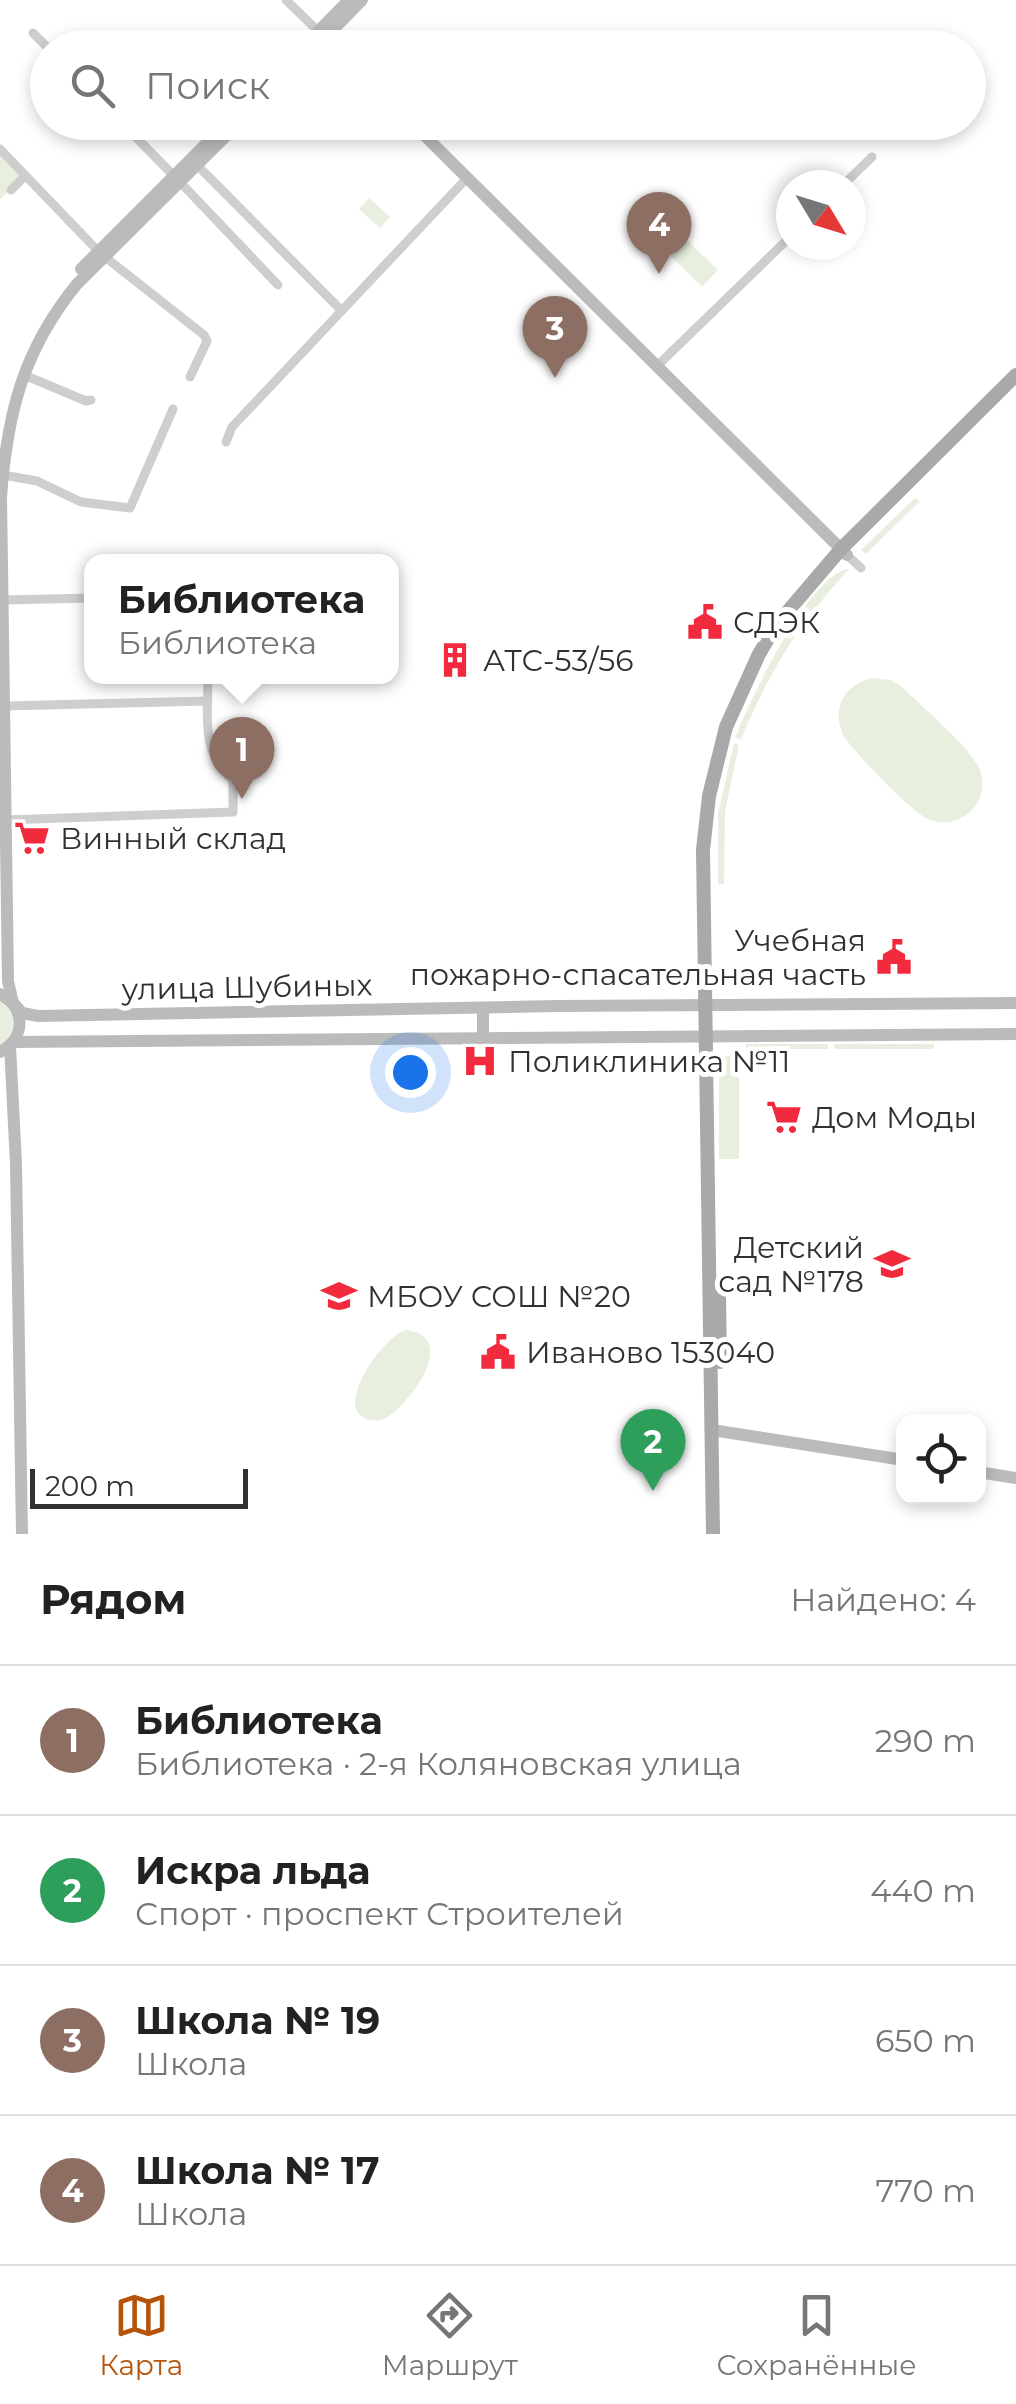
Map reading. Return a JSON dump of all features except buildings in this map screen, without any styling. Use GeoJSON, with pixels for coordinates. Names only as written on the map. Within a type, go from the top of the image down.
{"type":"FeatureCollection","features":[{"type":"Feature","properties":{"kind":"main road"},"geometry":{"type":"LineString","coordinates":[[330,30],[349,0]]}},
{"type":"Feature","properties":{"kind":"main road"},"geometry":{"type":"LineString","coordinates":[[333,30],[362,0]]}},
{"type":"Feature","properties":{"kind":"main road"},"geometry":{"type":"LineString","coordinates":[[22,1534],[16,1164],[8,1047],[20,1022],[8,980],[3,819],[2,432],[14,375],[58,294],[212,140]]}},
{"type":"Feature","properties":{"kind":"main road"},"geometry":{"type":"LineString","coordinates":[[177,179],[198,165],[222,140]]}},
{"type":"Feature","properties":{"kind":"main road"},"geometry":{"type":"LineString","coordinates":[[429,140],[844,552]]}},
{"type":"Feature","properties":{"kind":"main road"},"geometry":{"type":"LineString","coordinates":[[2,432],[24,375],[58,307],[101,254]]}},
{"type":"Feature","properties":{"kind":"main road"},"geometry":{"type":"LineString","coordinates":[[713,1534],[716,1431],[709,1035],[711,849],[726,756],[766,657],[805,602],[844,552],[1016,375]]}},
{"type":"Feature","properties":{"kind":"main road"},"geometry":{"type":"LineString","coordinates":[[844,552],[1016,386]]}},
{"type":"Feature","properties":{"kind":"main road"},"geometry":{"type":"LineString","coordinates":[[0,994],[14,1004]]}},
{"type":"Feature","properties":{"kind":"main road","name":"улица Шубиных"},"geometry":{"type":"LineString","coordinates":[[14,1004],[22,1013],[38,1016],[1016,1003]]}},
{"type":"Feature","properties":{"kind":"main road"},"geometry":{"type":"LineString","coordinates":[[483,1037],[484,1008]]}},
{"type":"Feature","properties":{"kind":"main road","name":"улица Шубиных"},"geometry":{"type":"LineString","coordinates":[[8,1047],[483,1037],[1016,1034]]}},
{"type":"Feature","properties":{"kind":"main road"},"geometry":{"type":"LineString","coordinates":[[716,1431],[896,1459]]}},
{"type":"Feature","properties":{"kind":"main road"},"geometry":{"type":"LineString","coordinates":[[716,1431],[722,1534]]}},
{"type":"Feature","properties":{"kind":"main road"},"geometry":{"type":"LineString","coordinates":[[986,1473],[1016,1478]]}},
{"type":"Feature","properties":{"kind":"street"},"geometry":{"type":"LineString","coordinates":[[286,0],[313,30]]}},
{"type":"Feature","properties":{"kind":"street"},"geometry":{"type":"LineString","coordinates":[[139,140],[278,285]]}},
{"type":"Feature","properties":{"kind":"street"},"geometry":{"type":"LineString","coordinates":[[0,149],[101,254],[204,335],[207,342],[190,377]]}},
{"type":"Feature","properties":{"kind":"street"},"geometry":{"type":"LineString","coordinates":[[859,170],[872,157]]}},
{"type":"Feature","properties":{"kind":"street"},"geometry":{"type":"LineString","coordinates":[[198,165],[340,309]]}},
{"type":"Feature","properties":{"kind":"street"},"geometry":{"type":"LineString","coordinates":[[11,190],[25,176]]}},
{"type":"Feature","properties":{"kind":"street"},"geometry":{"type":"LineString","coordinates":[[226,442],[232,427],[467,178]]}},
{"type":"Feature","properties":{"kind":"street"},"geometry":{"type":"LineString","coordinates":[[657,366],[776,251]]}},
{"type":"Feature","properties":{"kind":"street"},"geometry":{"type":"LineString","coordinates":[[24,375],[86,401],[92,400]]}},
{"type":"Feature","properties":{"kind":"street"},"geometry":{"type":"LineString","coordinates":[[3,475],[37,480],[82,502],[130,508],[173,409]]}},
{"type":"Feature","properties":{"kind":"street"},"geometry":{"type":"LineString","coordinates":[[844,552],[861,568]]}},
{"type":"Feature","properties":{"kind":"street"},"geometry":{"type":"LineString","coordinates":[[2,600],[84,598]]}},
{"type":"Feature","properties":{"kind":"street"},"geometry":{"type":"LineString","coordinates":[[3,819],[233,812],[233,780],[218,768],[210,751],[208,684]]}},
{"type":"Feature","properties":{"kind":"street"},"geometry":{"type":"LineString","coordinates":[[2,706],[208,701]]}},
{"type":"Feature","properties":{"kind":"green space"},"geometry":{"type":"Polygon","coordinates":[[[0,149],[25,176],[0,199],[0,149]]]}},
{"type":"Feature","properties":{"kind":"green space"},"geometry":{"type":"Polygon","coordinates":[[[369,198],[390,217],[380,228],[359,209],[369,198]]]}},
{"type":"Feature","properties":{"kind":"green space"},"geometry":{"type":"Polygon","coordinates":[[[687,240],[718,270],[702,287],[671,256],[687,240]]]}},
{"type":"Feature","properties":{"kind":"green space"},"geometry":{"type":"Polygon","coordinates":[[[915,498],[920,501],[866,554],[861,550],[915,498]]]}},
{"type":"Feature","properties":{"kind":"green space"},"geometry":{"type":"Polygon","coordinates":[[[849,569],[800,629],[763,691],[741,739],[735,738],[767,669],[799,614],[833,576],[849,569]]]}},
{"type":"Feature","properties":{"kind":"green space"},"geometry":{"type":"Polygon","coordinates":[[[872,678],[891,680],[901,686],[977,764],[982,777],[979,800],[962,818],[939,822],[926,818],[883,781],[844,737],[839,717],[842,700],[854,686],[872,678]]]}},
{"type":"Feature","properties":{"kind":"green space"},"geometry":{"type":"Polygon","coordinates":[[[734,743],[739,745],[725,811],[724,884],[718,884],[718,814],[734,743]]]}},
{"type":"Feature","properties":{"kind":"green space"},"geometry":{"type":"Polygon","coordinates":[[[0,1001],[10,1012],[13,1023],[10,1035],[0,1046],[0,1001]]]}},
{"type":"Feature","properties":{"kind":"green space"},"geometry":{"type":"Polygon","coordinates":[[[746,1044],[828,1044],[828,1049],[746,1049],[746,1044]]]}},
{"type":"Feature","properties":{"kind":"green space"},"geometry":{"type":"Polygon","coordinates":[[[834,1044],[934,1044],[934,1049],[834,1049],[834,1044]]]}},
{"type":"Feature","properties":{"kind":"green space"},"geometry":{"type":"Polygon","coordinates":[[[719,1056],[739,1056],[739,1159],[719,1159],[719,1056]]]}},
{"type":"Feature","properties":{"kind":"green space"},"geometry":{"type":"Polygon","coordinates":[[[406,1330],[423,1336],[430,1347],[422,1377],[389,1416],[380,1420],[363,1418],[356,1408],[362,1379],[383,1347],[406,1330]]]}},
{"type":"Feature","properties":{"kind":"place","name":"Школа № 17"},"geometry":{"type":"Point","coordinates":[659,274]}},
{"type":"Feature","properties":{"kind":"place","name":"Школа № 19"},"geometry":{"type":"Point","coordinates":[555,378]}},
{"type":"Feature","properties":{"kind":"place","name":"СДЭК"},"geometry":{"type":"Point","coordinates":[705,622]}},
{"type":"Feature","properties":{"kind":"place","name":"АТС-53/56"},"geometry":{"type":"Point","coordinates":[455,660]}},
{"type":"Feature","properties":{"kind":"place","name":"Библиотека"},"geometry":{"type":"Point","coordinates":[242,799]}},
{"type":"Feature","properties":{"kind":"place","name":"Винный склад"},"geometry":{"type":"Point","coordinates":[32,838]}},
{"type":"Feature","properties":{"kind":"place","name":"Учебная пожарно-спасательная часть"},"geometry":{"type":"Point","coordinates":[894,957]}},
{"type":"Feature","properties":{"kind":"place","name":"Поликлиника №11"},"geometry":{"type":"Point","coordinates":[480,1061]}},
{"type":"Feature","properties":{"kind":"place","name":"Дом Моды"},"geometry":{"type":"Point","coordinates":[784,1117]}},
{"type":"Feature","properties":{"kind":"place","name":"Детский сад №178"},"geometry":{"type":"Point","coordinates":[892,1264]}},
{"type":"Feature","properties":{"kind":"place","name":"МБОУ СОШ №20"},"geometry":{"type":"Point","coordinates":[339,1296]}},
{"type":"Feature","properties":{"kind":"place","name":"Иваново 153040"},"geometry":{"type":"Point","coordinates":[498,1352]}},
{"type":"Feature","properties":{"kind":"place","name":"Искра льда"},"geometry":{"type":"Point","coordinates":[653,1491]}}]}
